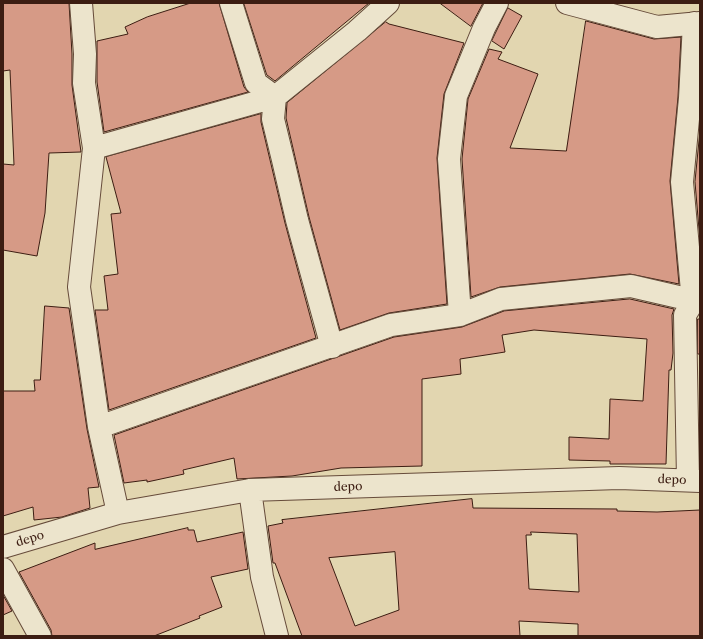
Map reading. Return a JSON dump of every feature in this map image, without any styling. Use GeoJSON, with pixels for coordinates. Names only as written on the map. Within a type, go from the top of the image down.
{"type":"FeatureCollection","features":[{"type":"Feature","properties":{"kind":"street"},"geometry":{"type":"LineString","coordinates":[[81,3],[85,54],[84,83],[94,148],[79,287],[99,427],[118,513]]}},
{"type":"Feature","properties":{"kind":"street"},"geometry":{"type":"LineString","coordinates":[[231,3],[256,83],[275,97]]}},
{"type":"Feature","properties":{"kind":"street"},"geometry":{"type":"LineString","coordinates":[[94,148],[275,97],[357,31],[388,3]]}},
{"type":"Feature","properties":{"kind":"street"},"geometry":{"type":"LineString","coordinates":[[460,315],[449,159],[456,96],[484,28],[497,3]]}},
{"type":"Feature","properties":{"kind":"street"},"geometry":{"type":"LineString","coordinates":[[567,3],[657,27],[697,23],[682,182],[696,302],[685,315],[694,481]]}},
{"type":"Feature","properties":{"kind":"street"},"geometry":{"type":"LineString","coordinates":[[275,97],[273,119],[297,220],[332,347]]}},
{"type":"Feature","properties":{"kind":"street"},"geometry":{"type":"LineString","coordinates":[[99,427],[392,325],[460,315],[501,299],[631,286],[696,302]]}},
{"type":"Feature","properties":{"kind":"street","name":"depo"},"geometry":{"type":"LineString","coordinates":[[3,547],[118,513],[250,490],[619,478],[694,481]]}},
{"type":"Feature","properties":{"kind":"street"},"geometry":{"type":"LineString","coordinates":[[250,490],[262,577],[278,636]]}},
{"type":"Feature","properties":{"kind":"street"},"geometry":{"type":"LineString","coordinates":[[3,569],[40,636]]}},
{"type":"Feature","properties":{"kind":"building"},"geometry":{"type":"Polygon","coordinates":[[[3,3],[69,3],[72,85],[81,152],[49,153],[45,213],[37,256],[3,250],[3,164],[14,165],[10,70],[3,71],[3,3]]]}},
{"type":"Feature","properties":{"kind":"building"},"geometry":{"type":"Polygon","coordinates":[[[191,3],[219,3],[244,87],[248,92],[104,132],[97,82],[97,41],[128,34],[125,27],[147,17],[191,3]]]}},
{"type":"Feature","properties":{"kind":"building"},"geometry":{"type":"Polygon","coordinates":[[[244,3],[369,3],[275,81],[267,75],[244,3]]]}},
{"type":"Feature","properties":{"kind":"building"},"geometry":{"type":"Polygon","coordinates":[[[440,3],[483,3],[471,26],[440,3]]]}},
{"type":"Feature","properties":{"kind":"building"},"geometry":{"type":"Polygon","coordinates":[[[508,8],[522,16],[504,49],[492,41],[508,8]]]}},
{"type":"Feature","properties":{"kind":"building"},"geometry":{"type":"Polygon","coordinates":[[[586,21],[654,39],[681,37],[678,97],[670,181],[679,284],[630,274],[500,287],[471,297],[462,159],[468,99],[489,49],[502,52],[498,59],[538,74],[510,148],[566,151],[586,21]]]}},
{"type":"Feature","properties":{"kind":"building"},"geometry":{"type":"Polygon","coordinates":[[[386,22],[464,43],[444,94],[437,158],[447,304],[389,313],[340,330],[309,217],[286,118],[287,103],[386,22]]]}},
{"type":"Feature","properties":{"kind":"building"},"geometry":{"type":"Polygon","coordinates":[[[261,114],[261,122],[285,223],[316,338],[109,410],[95,310],[108,310],[104,276],[118,274],[111,214],[121,213],[106,157],[261,114]]]}},
{"type":"Feature","properties":{"kind":"building"},"geometry":{"type":"Polygon","coordinates":[[[700,131],[700,241],[695,182],[700,131]]]}},
{"type":"Feature","properties":{"kind":"building"},"geometry":{"type":"Polygon","coordinates":[[[630,299],[674,309],[672,315],[673,353],[671,370],[669,370],[666,464],[610,464],[610,461],[569,460],[569,437],[609,439],[610,399],[643,401],[647,339],[534,330],[502,335],[505,352],[460,359],[461,374],[422,379],[422,466],[341,468],[292,476],[237,479],[234,458],[183,470],[184,474],[147,482],[147,480],[124,483],[114,435],[394,337],[462,327],[504,311],[630,299]]]}},
{"type":"Feature","properties":{"kind":"building"},"geometry":{"type":"Polygon","coordinates":[[[45,306],[69,308],[87,429],[99,487],[88,488],[90,508],[62,517],[34,520],[33,507],[3,516],[3,391],[35,391],[34,380],[40,380],[45,306]]]}},
{"type":"Feature","properties":{"kind":"building"},"geometry":{"type":"Polygon","coordinates":[[[698,319],[700,319],[700,354],[698,354],[698,319]]]}},
{"type":"Feature","properties":{"kind":"building"},"geometry":{"type":"Polygon","coordinates":[[[472,499],[473,508],[617,509],[617,511],[657,512],[700,510],[700,636],[578,636],[578,624],[519,621],[520,636],[302,636],[275,563],[273,563],[268,526],[283,523],[282,520],[472,499]],[[531,532],[531,535],[526,535],[529,589],[579,592],[577,534],[531,532]],[[395,552],[329,558],[355,626],[399,610],[395,552]]]}},
{"type":"Feature","properties":{"kind":"building"},"geometry":{"type":"Polygon","coordinates":[[[188,528],[188,530],[194,530],[197,542],[243,532],[248,569],[211,577],[222,607],[199,616],[200,618],[154,636],[52,636],[51,630],[19,572],[95,543],[95,549],[188,528]]]}},
{"type":"Feature","properties":{"kind":"building"},"geometry":{"type":"Polygon","coordinates":[[[3,595],[12,611],[3,615],[3,595]]]}}]}
